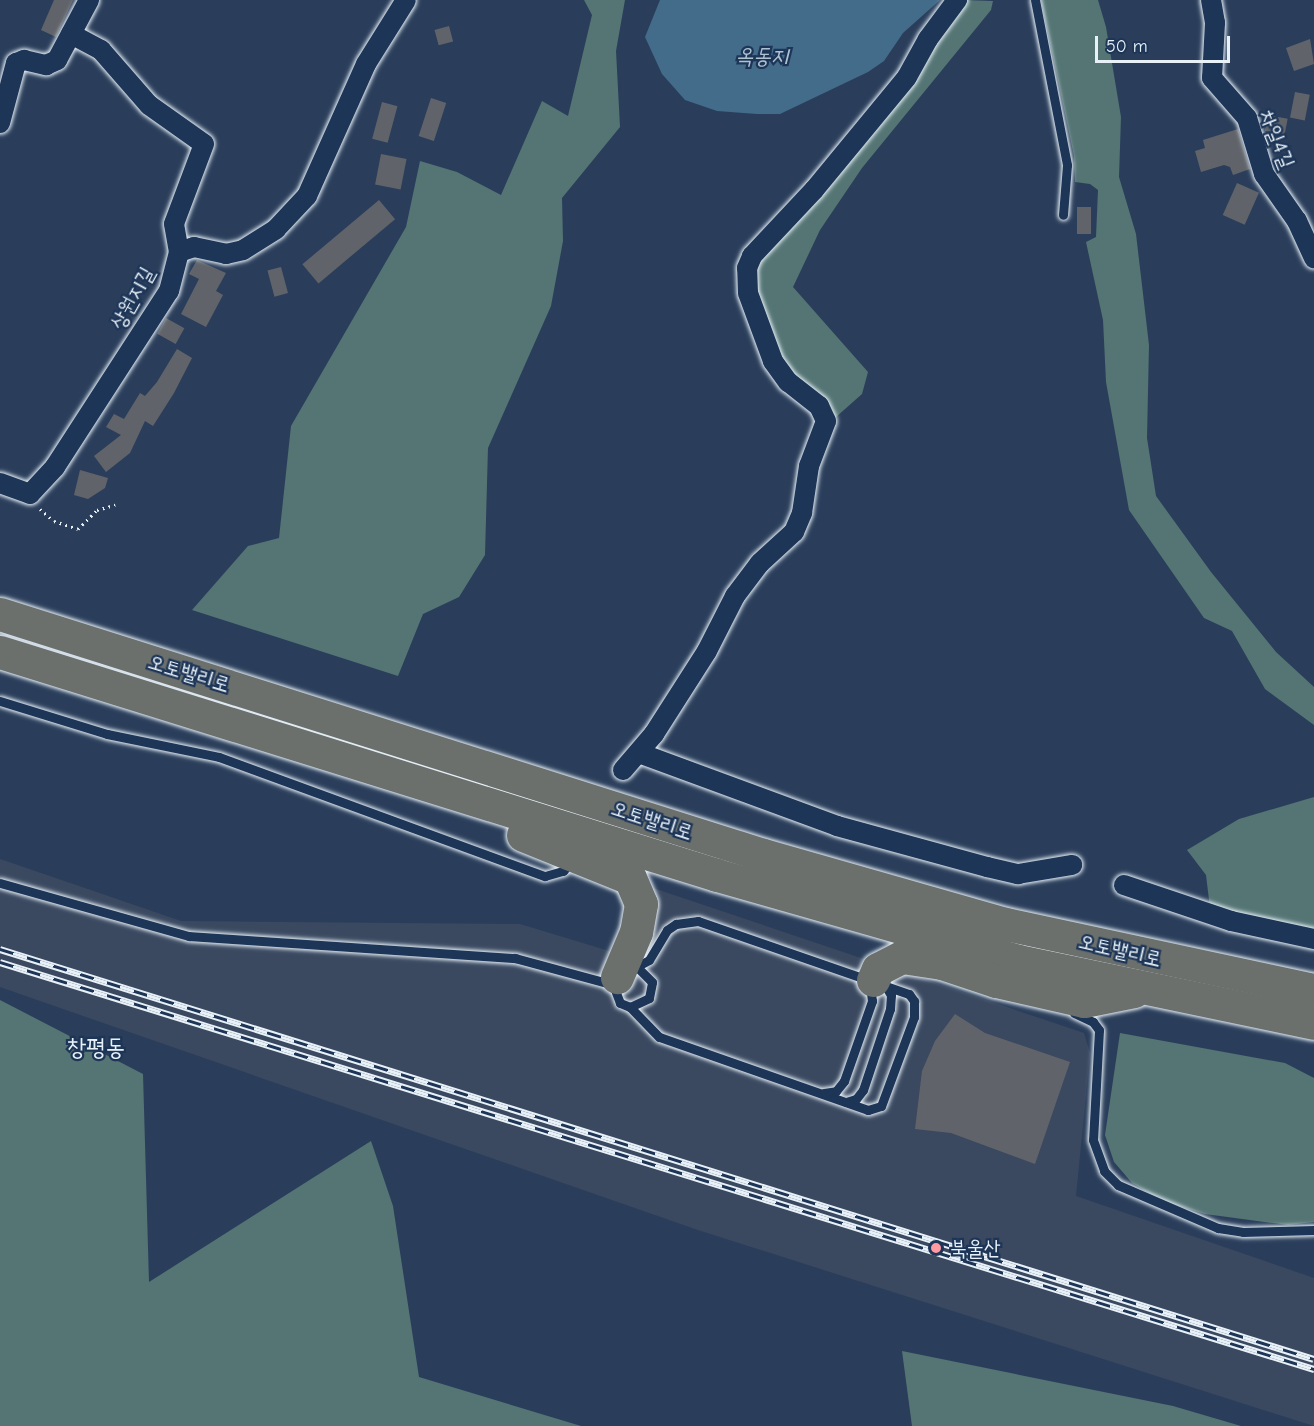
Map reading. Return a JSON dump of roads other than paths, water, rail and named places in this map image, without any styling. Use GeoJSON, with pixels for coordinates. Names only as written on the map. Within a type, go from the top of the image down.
{"type":"FeatureCollection","features":[{"type":"Feature","properties":{"kind":"highway","name":"오토밸리로"},"geometry":{"type":"LineString","coordinates":[[0,614],[763,855],[1006,924],[1314,990]]}},
{"type":"Feature","properties":{"kind":"highway","name":"오토밸리로"},"geometry":{"type":"LineString","coordinates":[[0,652],[717,875],[1018,961],[1314,1023]]}},
{"type":"Feature","properties":{"kind":"highway"},"geometry":{"type":"LineString","coordinates":[[300,744],[630,878],[641,904],[636,932],[623,977]]}},
{"type":"Feature","properties":{"kind":"highway"},"geometry":{"type":"LineString","coordinates":[[882,982],[878,969],[902,957],[942,963],[996,981],[1084,1001],[1148,990]]}},
{"type":"Feature","properties":{"kind":"street"},"geometry":{"type":"LineString","coordinates":[[0,123],[16,63],[24,60],[52,64],[89,0]]}},
{"type":"Feature","properties":{"kind":"street","name":"상원지길"},"geometry":{"type":"LineString","coordinates":[[0,483],[30,494],[55,466],[169,291],[180,252],[194,247],[235,253],[276,229],[292,214],[317,180],[366,64],[406,0]]}},
{"type":"Feature","properties":{"kind":"street"},"geometry":{"type":"LineString","coordinates":[[623,770],[639,753],[707,651],[735,596],[760,563],[794,532],[802,513],[808,466],[826,421],[819,406],[788,382],[773,361],[748,293],[747,268],[752,256],[814,190],[907,77],[928,39],[957,0]]}},
{"type":"Feature","properties":{"kind":"street","name":"차일4길"},"geometry":{"type":"LineString","coordinates":[[1211,0],[1215,23],[1212,78],[1220,92],[1247,118],[1269,184],[1297,221],[1314,258]]}},
{"type":"Feature","properties":{"kind":"street"},"geometry":{"type":"LineString","coordinates":[[71,34],[102,50],[149,105],[204,144],[174,224],[180,252]]}},
{"type":"Feature","properties":{"kind":"street"},"geometry":{"type":"LineString","coordinates":[[639,753],[837,826],[987,867],[1018,874],[1072,865]]}},
{"type":"Feature","properties":{"kind":"street"},"geometry":{"type":"LineString","coordinates":[[1124,885],[1231,921],[1314,939]]}},
{"type":"Feature","properties":{"kind":"lane"},"geometry":{"type":"LineString","coordinates":[[1035,0],[1067,165],[1063,215]]}},
{"type":"Feature","properties":{"kind":"lane"},"geometry":{"type":"LineString","coordinates":[[0,701],[107,734],[219,757],[431,832],[545,876],[563,871],[573,860]]}},
{"type":"Feature","properties":{"kind":"lane"},"geometry":{"type":"LineString","coordinates":[[0,883],[189,936],[516,958],[652,982],[650,998],[630,1007]]}},
{"type":"Feature","properties":{"kind":"lane"},"geometry":{"type":"LineString","coordinates":[[698,921],[882,982],[909,994],[915,1007],[886,1099],[875,1109],[846,1102],[659,1037],[630,1007],[615,997],[623,977],[655,953],[667,930],[676,924],[698,921]]}},
{"type":"Feature","properties":{"kind":"lane"},"geometry":{"type":"LineString","coordinates":[[907,969],[920,967],[1033,1001]]}},
{"type":"Feature","properties":{"kind":"lane"},"geometry":{"type":"LineString","coordinates":[[822,1093],[836,1091],[844,1081],[872,1001],[871,986],[882,982]]}},
{"type":"Feature","properties":{"kind":"lane"},"geometry":{"type":"LineString","coordinates":[[846,1102],[856,1099],[863,1090],[890,1008],[891,995],[882,982]]}},
{"type":"Feature","properties":{"kind":"lane"},"geometry":{"type":"LineString","coordinates":[[1063,1010],[1082,1016],[1099,1030],[1093,1140],[1104,1171],[1118,1185],[1218,1228],[1243,1232],[1314,1230]]}},
{"type":"Feature","properties":{"kind":"water","name":"옥동지"},"geometry":{"type":"Polygon","coordinates":[[[660,0],[940,0],[903,33],[884,61],[868,72],[780,114],[757,114],[717,111],[685,100],[662,74],[645,37],[660,0]]]}},
{"type":"Feature","properties":{"kind":"railway"},"geometry":{"type":"LineString","coordinates":[[0,949],[1314,1359]]}},
{"type":"Feature","properties":{"kind":"railway"},"geometry":{"type":"LineString","coordinates":[[0,962],[1314,1369]]}},
{"type":"Feature","properties":{"kind":"place","name":"북울산"},"geometry":{"type":"Point","coordinates":[936,1248]}},
{"type":"Feature","properties":{"kind":"district","name":"창평동"},"geometry":{"type":"Point","coordinates":[96,1048]}}]}
